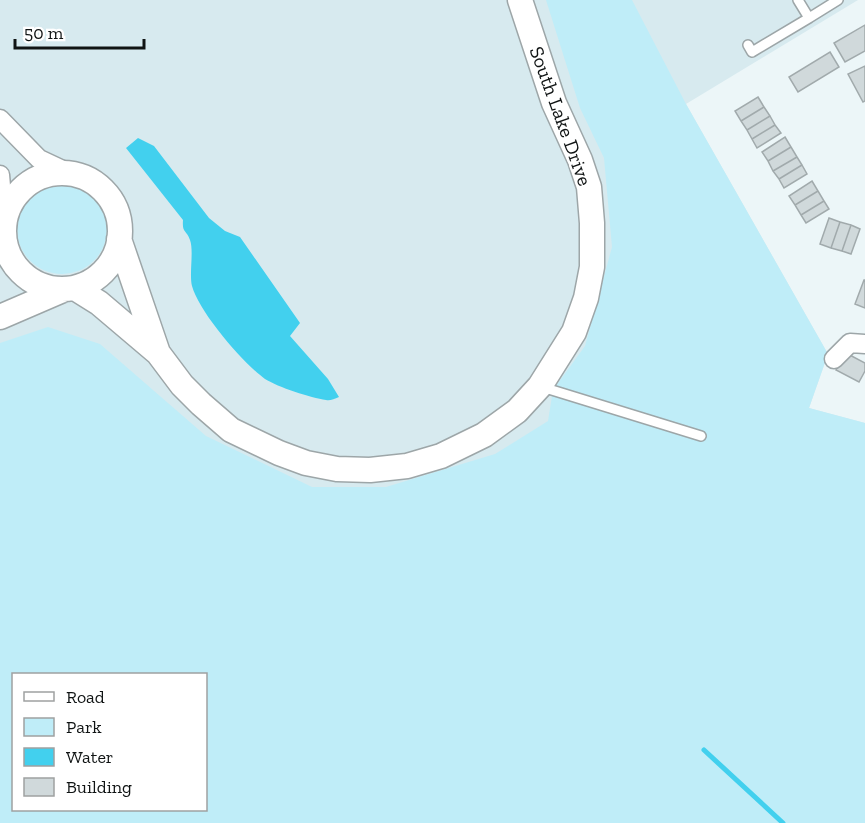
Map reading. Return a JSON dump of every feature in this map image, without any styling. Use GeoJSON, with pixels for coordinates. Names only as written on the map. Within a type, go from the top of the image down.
{"type":"FeatureCollection","features":[{"type":"Feature","properties":{"kind":"street","name":"South Lake Drive"},"geometry":{"type":"LineString","coordinates":[[3,231],[8,255],[19,272],[45,287],[70,289],[99,303],[158,353],[182,385],[231,430],[306,463],[337,469],[370,470],[407,466],[441,456],[484,435],[517,411],[540,386],[574,332],[586,298],[592,267],[589,187],[580,160],[554,103],[520,0]]}},
{"type":"Feature","properties":{"kind":"street"},"geometry":{"type":"LineString","coordinates":[[0,119],[39,159],[71,174]]}},
{"type":"Feature","properties":{"kind":"street","name":"South Lake Drive"},"geometry":{"type":"LineString","coordinates":[[71,174],[90,181],[101,189],[113,204],[120,229],[119,238],[158,353]]}},
{"type":"Feature","properties":{"kind":"street"},"geometry":{"type":"LineString","coordinates":[[3,231],[12,201],[25,186],[43,176],[71,174]]}},
{"type":"Feature","properties":{"kind":"street"},"geometry":{"type":"LineString","coordinates":[[0,175],[3,231]]}},
{"type":"Feature","properties":{"kind":"street"},"geometry":{"type":"LineString","coordinates":[[0,317],[91,281],[107,268],[117,249],[119,238]]}},
{"type":"Feature","properties":{"kind":"street"},"geometry":{"type":"LineString","coordinates":[[834,359],[850,343],[865,344]]}},
{"type":"Feature","properties":{"kind":"lane"},"geometry":{"type":"LineString","coordinates":[[798,0],[809,18]]}},
{"type":"Feature","properties":{"kind":"lane"},"geometry":{"type":"LineString","coordinates":[[748,45],[752,52],[838,0]]}},
{"type":"Feature","properties":{"kind":"lane"},"geometry":{"type":"LineString","coordinates":[[540,386],[700,436]]}},
{"type":"Feature","properties":{"kind":"shaded area"},"geometry":{"type":"Polygon","coordinates":[[[0,0],[858,0],[686,104],[828,354],[809,408],[865,423],[865,823],[0,823],[0,0]]]}},
{"type":"Feature","properties":{"kind":"green space"},"geometry":{"type":"Polygon","coordinates":[[[546,0],[632,0],[686,104],[828,354],[809,408],[865,423],[865,823],[0,823],[0,343],[48,327],[100,344],[206,436],[312,487],[386,487],[495,454],[548,421],[553,390],[585,346],[612,247],[604,158],[580,108],[546,0]]]}},
{"type":"Feature","properties":{"kind":"green space"},"geometry":{"type":"Polygon","coordinates":[[[62,184],[79,188],[94,197],[103,212],[107,229],[103,246],[94,261],[79,270],[62,274],[45,270],[30,261],[21,246],[17,229],[21,212],[30,197],[45,188],[62,184]]]}},
{"type":"Feature","properties":{"kind":"water"},"geometry":{"type":"Polygon","coordinates":[[[138,138],[154,146],[209,218],[225,231],[240,237],[300,323],[290,336],[328,379],[339,397],[329,400],[320,399],[295,392],[265,379],[234,349],[212,323],[192,286],[191,245],[184,230],[183,220],[126,148],[138,138]]]}},
{"type":"Feature","properties":{"kind":"building"},"geometry":{"type":"Polygon","coordinates":[[[865,25],[865,51],[845,62],[834,43],[865,25]]]}},
{"type":"Feature","properties":{"kind":"building"},"geometry":{"type":"Polygon","coordinates":[[[830,52],[839,67],[798,92],[789,77],[830,52]]]}},
{"type":"Feature","properties":{"kind":"building"},"geometry":{"type":"Polygon","coordinates":[[[865,66],[865,101],[863,102],[848,74],[865,66]]]}},
{"type":"Feature","properties":{"kind":"building"},"geometry":{"type":"Polygon","coordinates":[[[758,97],[764,107],[741,121],[735,111],[758,97]]]}},
{"type":"Feature","properties":{"kind":"building"},"geometry":{"type":"Polygon","coordinates":[[[764,107],[770,116],[747,130],[741,121],[764,107]]]}},
{"type":"Feature","properties":{"kind":"building"},"geometry":{"type":"Polygon","coordinates":[[[770,116],[775,125],[752,139],[747,130],[770,116]]]}},
{"type":"Feature","properties":{"kind":"building"},"geometry":{"type":"Polygon","coordinates":[[[775,125],[781,133],[757,148],[752,139],[775,125]]]}},
{"type":"Feature","properties":{"kind":"building"},"geometry":{"type":"Polygon","coordinates":[[[785,137],[791,147],[768,161],[762,152],[785,137]]]}},
{"type":"Feature","properties":{"kind":"building"},"geometry":{"type":"Polygon","coordinates":[[[791,147],[797,157],[773,171],[768,161],[791,147]]]}},
{"type":"Feature","properties":{"kind":"building"},"geometry":{"type":"Polygon","coordinates":[[[797,157],[802,165],[779,179],[773,171],[797,157]]]}},
{"type":"Feature","properties":{"kind":"building"},"geometry":{"type":"Polygon","coordinates":[[[802,165],[807,174],[784,188],[779,179],[802,165]]]}},
{"type":"Feature","properties":{"kind":"building"},"geometry":{"type":"Polygon","coordinates":[[[812,181],[818,191],[795,205],[789,196],[812,181]]]}},
{"type":"Feature","properties":{"kind":"building"},"geometry":{"type":"Polygon","coordinates":[[[818,191],[824,201],[801,215],[795,205],[818,191]]]}},
{"type":"Feature","properties":{"kind":"building"},"geometry":{"type":"Polygon","coordinates":[[[824,201],[829,209],[806,223],[801,215],[824,201]]]}},
{"type":"Feature","properties":{"kind":"building"},"geometry":{"type":"Polygon","coordinates":[[[829,218],[840,222],[831,248],[820,244],[829,218]]]}},
{"type":"Feature","properties":{"kind":"building"},"geometry":{"type":"Polygon","coordinates":[[[840,222],[851,225],[842,251],[831,248],[840,222]]]}},
{"type":"Feature","properties":{"kind":"building"},"geometry":{"type":"Polygon","coordinates":[[[851,225],[860,229],[851,254],[842,251],[851,225]]]}},
{"type":"Feature","properties":{"kind":"building"},"geometry":{"type":"Polygon","coordinates":[[[865,280],[865,308],[855,304],[865,280]]]}},
{"type":"Feature","properties":{"kind":"building"},"geometry":{"type":"Polygon","coordinates":[[[846,353],[865,363],[865,371],[859,382],[836,370],[846,353]]]}},
{"type":"Feature","properties":{"kind":"waterway"},"geometry":{"type":"LineString","coordinates":[[704,750],[783,823]]}}]}
